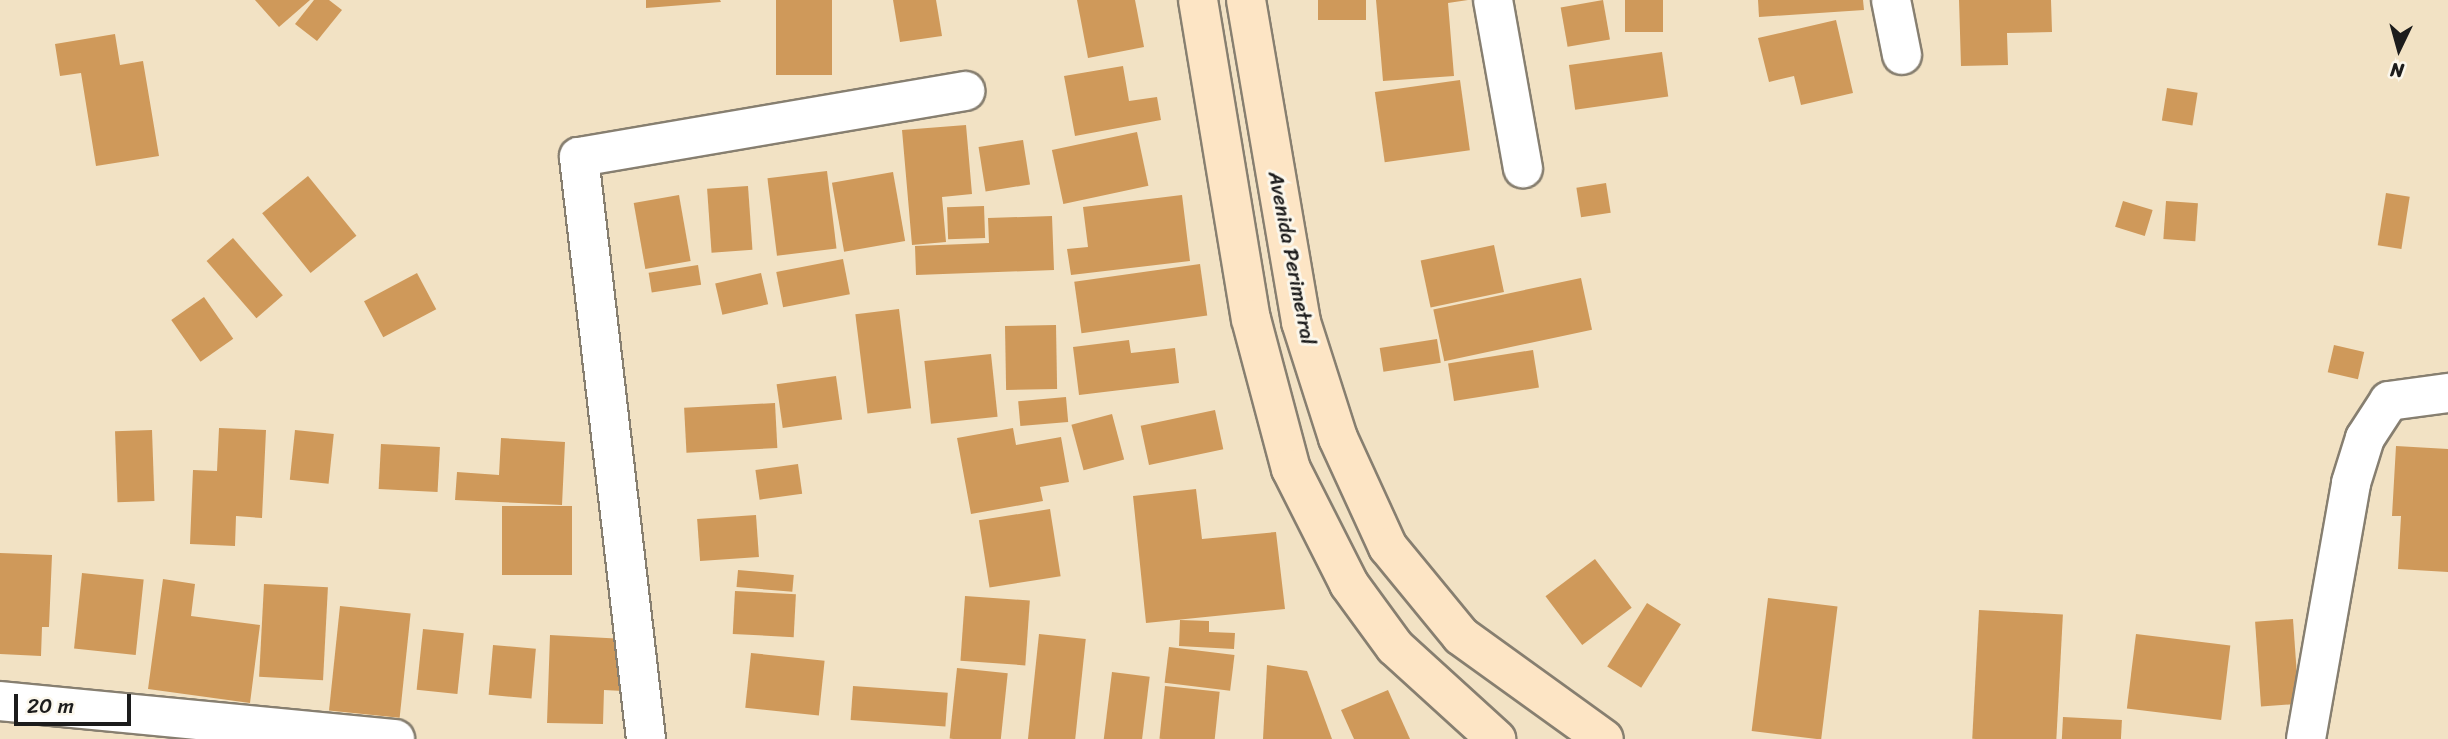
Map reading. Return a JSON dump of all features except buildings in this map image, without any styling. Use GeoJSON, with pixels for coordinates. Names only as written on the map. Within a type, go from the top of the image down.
{"type":"FeatureCollection","features":[{"type":"Feature","properties":{"kind":"main road"},"geometry":{"type":"LineString","coordinates":[[1198,0],[1251,319],[1291,469],[1349,584],[1395,647],[1496,739]]}},
{"type":"Feature","properties":{"kind":"main road","name":"Avenida Perimetral"},"geometry":{"type":"LineString","coordinates":[[1246,0],[1301,322],[1338,438],[1388,547],[1461,636],[1594,738]]}},
{"type":"Feature","properties":{"kind":"street"},"geometry":{"type":"LineString","coordinates":[[1493,0],[1523,168]]}},
{"type":"Feature","properties":{"kind":"street"},"geometry":{"type":"LineString","coordinates":[[1891,0],[1902,55]]}},
{"type":"Feature","properties":{"kind":"street"},"geometry":{"type":"LineString","coordinates":[[646,739],[579,157],[965,91]]}},
{"type":"Feature","properties":{"kind":"street"},"geometry":{"type":"LineString","coordinates":[[2306,739],[2351,483],[2365,438],[2389,401],[2448,393]]}},
{"type":"Feature","properties":{"kind":"street"},"geometry":{"type":"LineString","coordinates":[[0,701],[395,739]]}}]}
